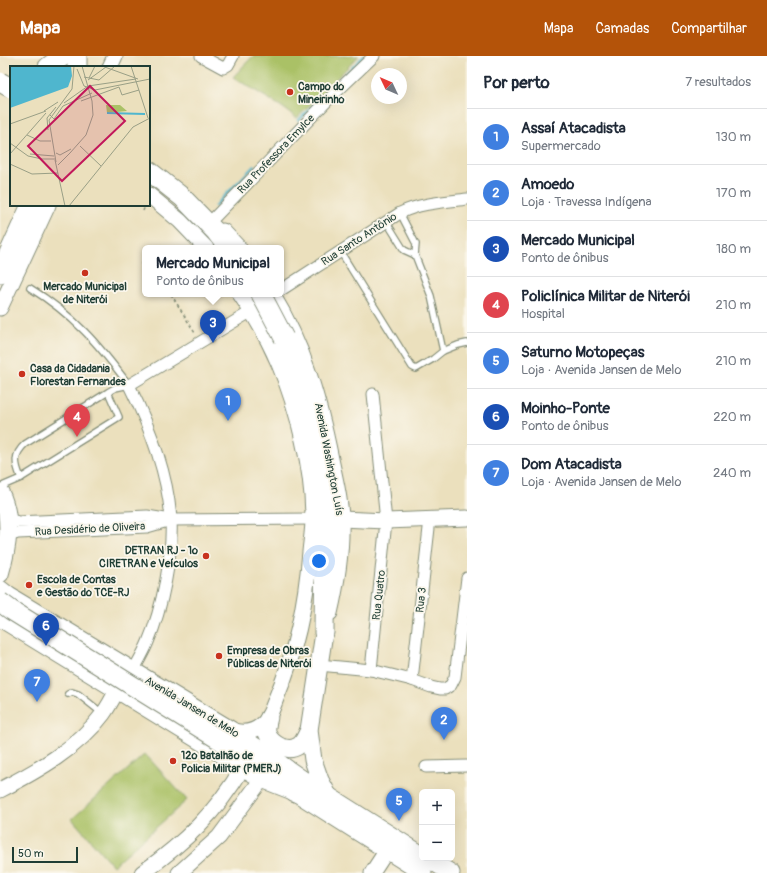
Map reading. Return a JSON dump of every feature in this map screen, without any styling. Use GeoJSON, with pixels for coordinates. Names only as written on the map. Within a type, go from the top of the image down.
{"type":"FeatureCollection","features":[{"type":"Feature","properties":{"kind":"highway"},"geometry":{"type":"LineString","coordinates":[[49,66],[63,56]]}},
{"type":"Feature","properties":{"kind":"highway"},"geometry":{"type":"LineString","coordinates":[[70,66],[71,56]]}},
{"type":"Feature","properties":{"kind":"highway"},"geometry":{"type":"LineString","coordinates":[[77,66],[78,56]]}},
{"type":"Feature","properties":{"kind":"highway"},"geometry":{"type":"LineString","coordinates":[[0,82],[10,87]]}},
{"type":"Feature","properties":{"kind":"highway"},"geometry":{"type":"LineString","coordinates":[[0,92],[10,88]]}},
{"type":"Feature","properties":{"kind":"highway"},"geometry":{"type":"LineString","coordinates":[[150,172],[182,197],[216,232],[226,245]]}},
{"type":"Feature","properties":{"kind":"highway"},"geometry":{"type":"LineString","coordinates":[[0,273],[31,206]]}},
{"type":"Feature","properties":{"kind":"highway"},"geometry":{"type":"LineString","coordinates":[[273,297],[284,338],[298,370],[308,407],[321,472],[324,525],[324,633]]}},
{"type":"Feature","properties":{"kind":"highway"},"geometry":{"type":"LineString","coordinates":[[0,602],[11,610],[227,736],[290,786],[295,792]]}},
{"type":"Feature","properties":{"kind":"main road"},"geometry":{"type":"LineString","coordinates":[[0,492],[3,498],[8,520],[7,546],[0,574]]}},
{"type":"Feature","properties":{"kind":"main road","name":"Avenida Jansen de Melo"},"geometry":{"type":"LineString","coordinates":[[0,589],[9,596],[133,671],[227,736],[328,796],[419,853]]}},
{"type":"Feature","properties":{"kind":"main road"},"geometry":{"type":"LineString","coordinates":[[0,618],[243,767],[262,778],[295,792],[423,873]]}},
{"type":"Feature","properties":{"kind":"main road"},"geometry":{"type":"LineString","coordinates":[[38,640],[35,628],[36,624],[42,620],[50,621]]}},
{"type":"Feature","properties":{"kind":"main road","name":"Avenida Washington Luís"},"geometry":{"type":"LineString","coordinates":[[324,633],[309,730],[313,760],[320,780],[328,796]]}},
{"type":"Feature","properties":{"kind":"main road"},"geometry":{"type":"LineString","coordinates":[[269,717],[266,728],[270,740],[281,747],[286,748],[298,746],[304,740],[309,730]]}},
{"type":"Feature","properties":{"kind":"main road"},"geometry":{"type":"LineString","coordinates":[[432,861],[451,873]]}},
{"type":"Feature","properties":{"kind":"street"},"geometry":{"type":"LineString","coordinates":[[110,66],[115,56]]}},
{"type":"Feature","properties":{"kind":"street"},"geometry":{"type":"LineString","coordinates":[[201,56],[223,68],[228,65],[233,56]]}},
{"type":"Feature","properties":{"kind":"street","name":"Rua Professora Emylce"},"geometry":{"type":"LineString","coordinates":[[213,219],[330,98],[374,56]]}},
{"type":"Feature","properties":{"kind":"street"},"geometry":{"type":"LineString","coordinates":[[150,164],[177,183],[196,200],[236,245]]}},
{"type":"Feature","properties":{"kind":"street"},"geometry":{"type":"LineString","coordinates":[[150,196],[180,221],[203,245]]}},
{"type":"Feature","properties":{"kind":"street","name":"Rua Santo Antônio"},"geometry":{"type":"LineString","coordinates":[[284,286],[400,213],[425,205],[467,200]]}},
{"type":"Feature","properties":{"kind":"street"},"geometry":{"type":"LineString","coordinates":[[0,308],[48,206]]}},
{"type":"Feature","properties":{"kind":"street","name":"Avenida Washington Luís"},"geometry":{"type":"LineString","coordinates":[[227,736],[248,732],[262,725],[269,717],[283,683],[303,614],[308,580],[313,519],[308,466],[296,410],[283,371],[267,336],[242,297]]}},
{"type":"Feature","properties":{"kind":"street","name":"Rua Santo Antônio"},"geometry":{"type":"LineString","coordinates":[[129,385],[252,312],[268,297]]}},
{"type":"Feature","properties":{"kind":"street","name":"Avenida Washington Luís"},"geometry":{"type":"LineString","coordinates":[[274,297],[300,348],[311,377],[320,407],[338,491],[341,519],[336,581],[324,633]]}},
{"type":"Feature","properties":{"kind":"street"},"geometry":{"type":"LineString","coordinates":[[129,385],[144,414],[155,443],[166,485],[171,520],[171,546],[166,579],[159,608],[148,641],[133,671]]}},
{"type":"Feature","properties":{"kind":"street","name":"Rua Quatro"},"geometry":{"type":"LineString","coordinates":[[371,670],[386,520],[373,394]]}},
{"type":"Feature","properties":{"kind":"street","name":"Rua Desidério de Oliveira"},"geometry":{"type":"LineString","coordinates":[[8,520],[18,522],[147,516],[171,520],[313,519]]}},
{"type":"Feature","properties":{"kind":"street"},"geometry":{"type":"LineString","coordinates":[[341,519],[386,520],[467,518]]}},
{"type":"Feature","properties":{"kind":"street","name":"Rua 3"},"geometry":{"type":"LineString","coordinates":[[412,680],[430,519]]}},
{"type":"Feature","properties":{"kind":"street","name":"Rua Desidério de Oliveira"},"geometry":{"type":"LineString","coordinates":[[8,536],[18,533],[147,527],[171,520]]}},
{"type":"Feature","properties":{"kind":"street"},"geometry":{"type":"LineString","coordinates":[[319,665],[371,670],[412,680],[440,689],[445,689],[451,686],[455,677],[467,578]]}},
{"type":"Feature","properties":{"kind":"street"},"geometry":{"type":"LineString","coordinates":[[0,790],[51,762],[84,734],[103,714],[117,690]]}},
{"type":"Feature","properties":{"kind":"street"},"geometry":{"type":"LineString","coordinates":[[426,767],[467,766]]}},
{"type":"Feature","properties":{"kind":"street"},"geometry":{"type":"LineString","coordinates":[[142,873],[169,853],[198,827],[220,802],[243,767]]}},
{"type":"Feature","properties":{"kind":"street"},"geometry":{"type":"LineString","coordinates":[[179,873],[219,837],[262,778]]}},
{"type":"Feature","properties":{"kind":"street"},"geometry":{"type":"LineString","coordinates":[[372,873],[387,850]]}},
{"type":"Feature","properties":{"kind":"lane"},"geometry":{"type":"LineString","coordinates":[[400,213],[416,244],[415,255],[431,296],[443,351]]}},
{"type":"Feature","properties":{"kind":"lane"},"geometry":{"type":"LineString","coordinates":[[386,221],[404,250],[415,255]]}},
{"type":"Feature","properties":{"kind":"lane"},"geometry":{"type":"LineString","coordinates":[[340,251],[412,367],[416,369],[443,351],[458,345],[467,344]]}},
{"type":"Feature","properties":{"kind":"lane"},"geometry":{"type":"LineString","coordinates":[[21,478],[16,458],[16,453],[19,449],[114,388],[129,385],[100,347],[78,324],[30,288]]}},
{"type":"Feature","properties":{"kind":"lane"},"geometry":{"type":"LineString","coordinates":[[0,488],[21,478],[119,418],[108,392]]}},
{"type":"Feature","properties":{"kind":"lane"},"geometry":{"type":"LineString","coordinates":[[68,694],[72,692],[78,694],[103,714]]}},
{"type":"Feature","properties":{"kind":"path"},"geometry":{"type":"LineString","coordinates":[[142,211],[144,206]]}},
{"type":"Feature","properties":{"kind":"path"},"geometry":{"type":"LineString","coordinates":[[173,297],[201,342]]}},
{"type":"Feature","properties":{"kind":"green space","name":"Campo do Mineirinho"},"geometry":{"type":"Polygon","coordinates":[[[253,56],[359,56],[297,118],[233,77],[253,56]]]}},
{"type":"Feature","properties":{"kind":"green space"},"geometry":{"type":"Polygon","coordinates":[[[145,754],[187,800],[113,866],[72,819],[145,754]]]}},
{"type":"Feature","properties":{"kind":"waterway"},"geometry":{"type":"LineString","coordinates":[[299,120],[364,56]]}},
{"type":"Feature","properties":{"kind":"waterway"},"geometry":{"type":"LineString","coordinates":[[215,206],[254,166]]}},
{"type":"Feature","properties":{"kind":"waterway"},"geometry":{"type":"LineString","coordinates":[[168,873],[174,868]]}},
{"type":"Feature","properties":{"kind":"place","name":"Campo do Mineirinho"},"geometry":{"type":"Point","coordinates":[290,92]}},
{"type":"Feature","properties":{"kind":"place","name":"Mercado Municipal de Niterói"},"geometry":{"type":"Point","coordinates":[85,273]}},
{"type":"Feature","properties":{"kind":"place","name":"Mercado Municipal"},"geometry":{"type":"Point","coordinates":[213,343]}},
{"type":"Feature","properties":{"kind":"place","name":"Casa da Cidadania Florestan Fernandes"},"geometry":{"type":"Point","coordinates":[22,374]}},
{"type":"Feature","properties":{"kind":"place","name":"Assaí Atacadista"},"geometry":{"type":"Point","coordinates":[228,421]}},
{"type":"Feature","properties":{"kind":"place","name":"Policlínica Militar de Niterói"},"geometry":{"type":"Point","coordinates":[77,437]}},
{"type":"Feature","properties":{"kind":"place","name":"DETRAN RJ - 1º CIRETRAN e Veículos"},"geometry":{"type":"Point","coordinates":[206,556]}},
{"type":"Feature","properties":{"kind":"place","name":"Escola de Contas e Gestão do TCE-RJ"},"geometry":{"type":"Point","coordinates":[29,585]}},
{"type":"Feature","properties":{"kind":"place","name":"Moinho-Ponte"},"geometry":{"type":"Point","coordinates":[46,646]}},
{"type":"Feature","properties":{"kind":"place","name":"Empresa de Obras Públicas de Niterói"},"geometry":{"type":"Point","coordinates":[219,656]}},
{"type":"Feature","properties":{"kind":"place","name":"Dom Atacadista"},"geometry":{"type":"Point","coordinates":[37,702]}},
{"type":"Feature","properties":{"kind":"place","name":"Amoedo"},"geometry":{"type":"Point","coordinates":[444,740]}},
{"type":"Feature","properties":{"kind":"place","name":"12º Batalhão de Policia Militar (PMERJ)"},"geometry":{"type":"Point","coordinates":[173,761]}},
{"type":"Feature","properties":{"kind":"place","name":"Saturno Motopeças"},"geometry":{"type":"Point","coordinates":[399,821]}}]}
